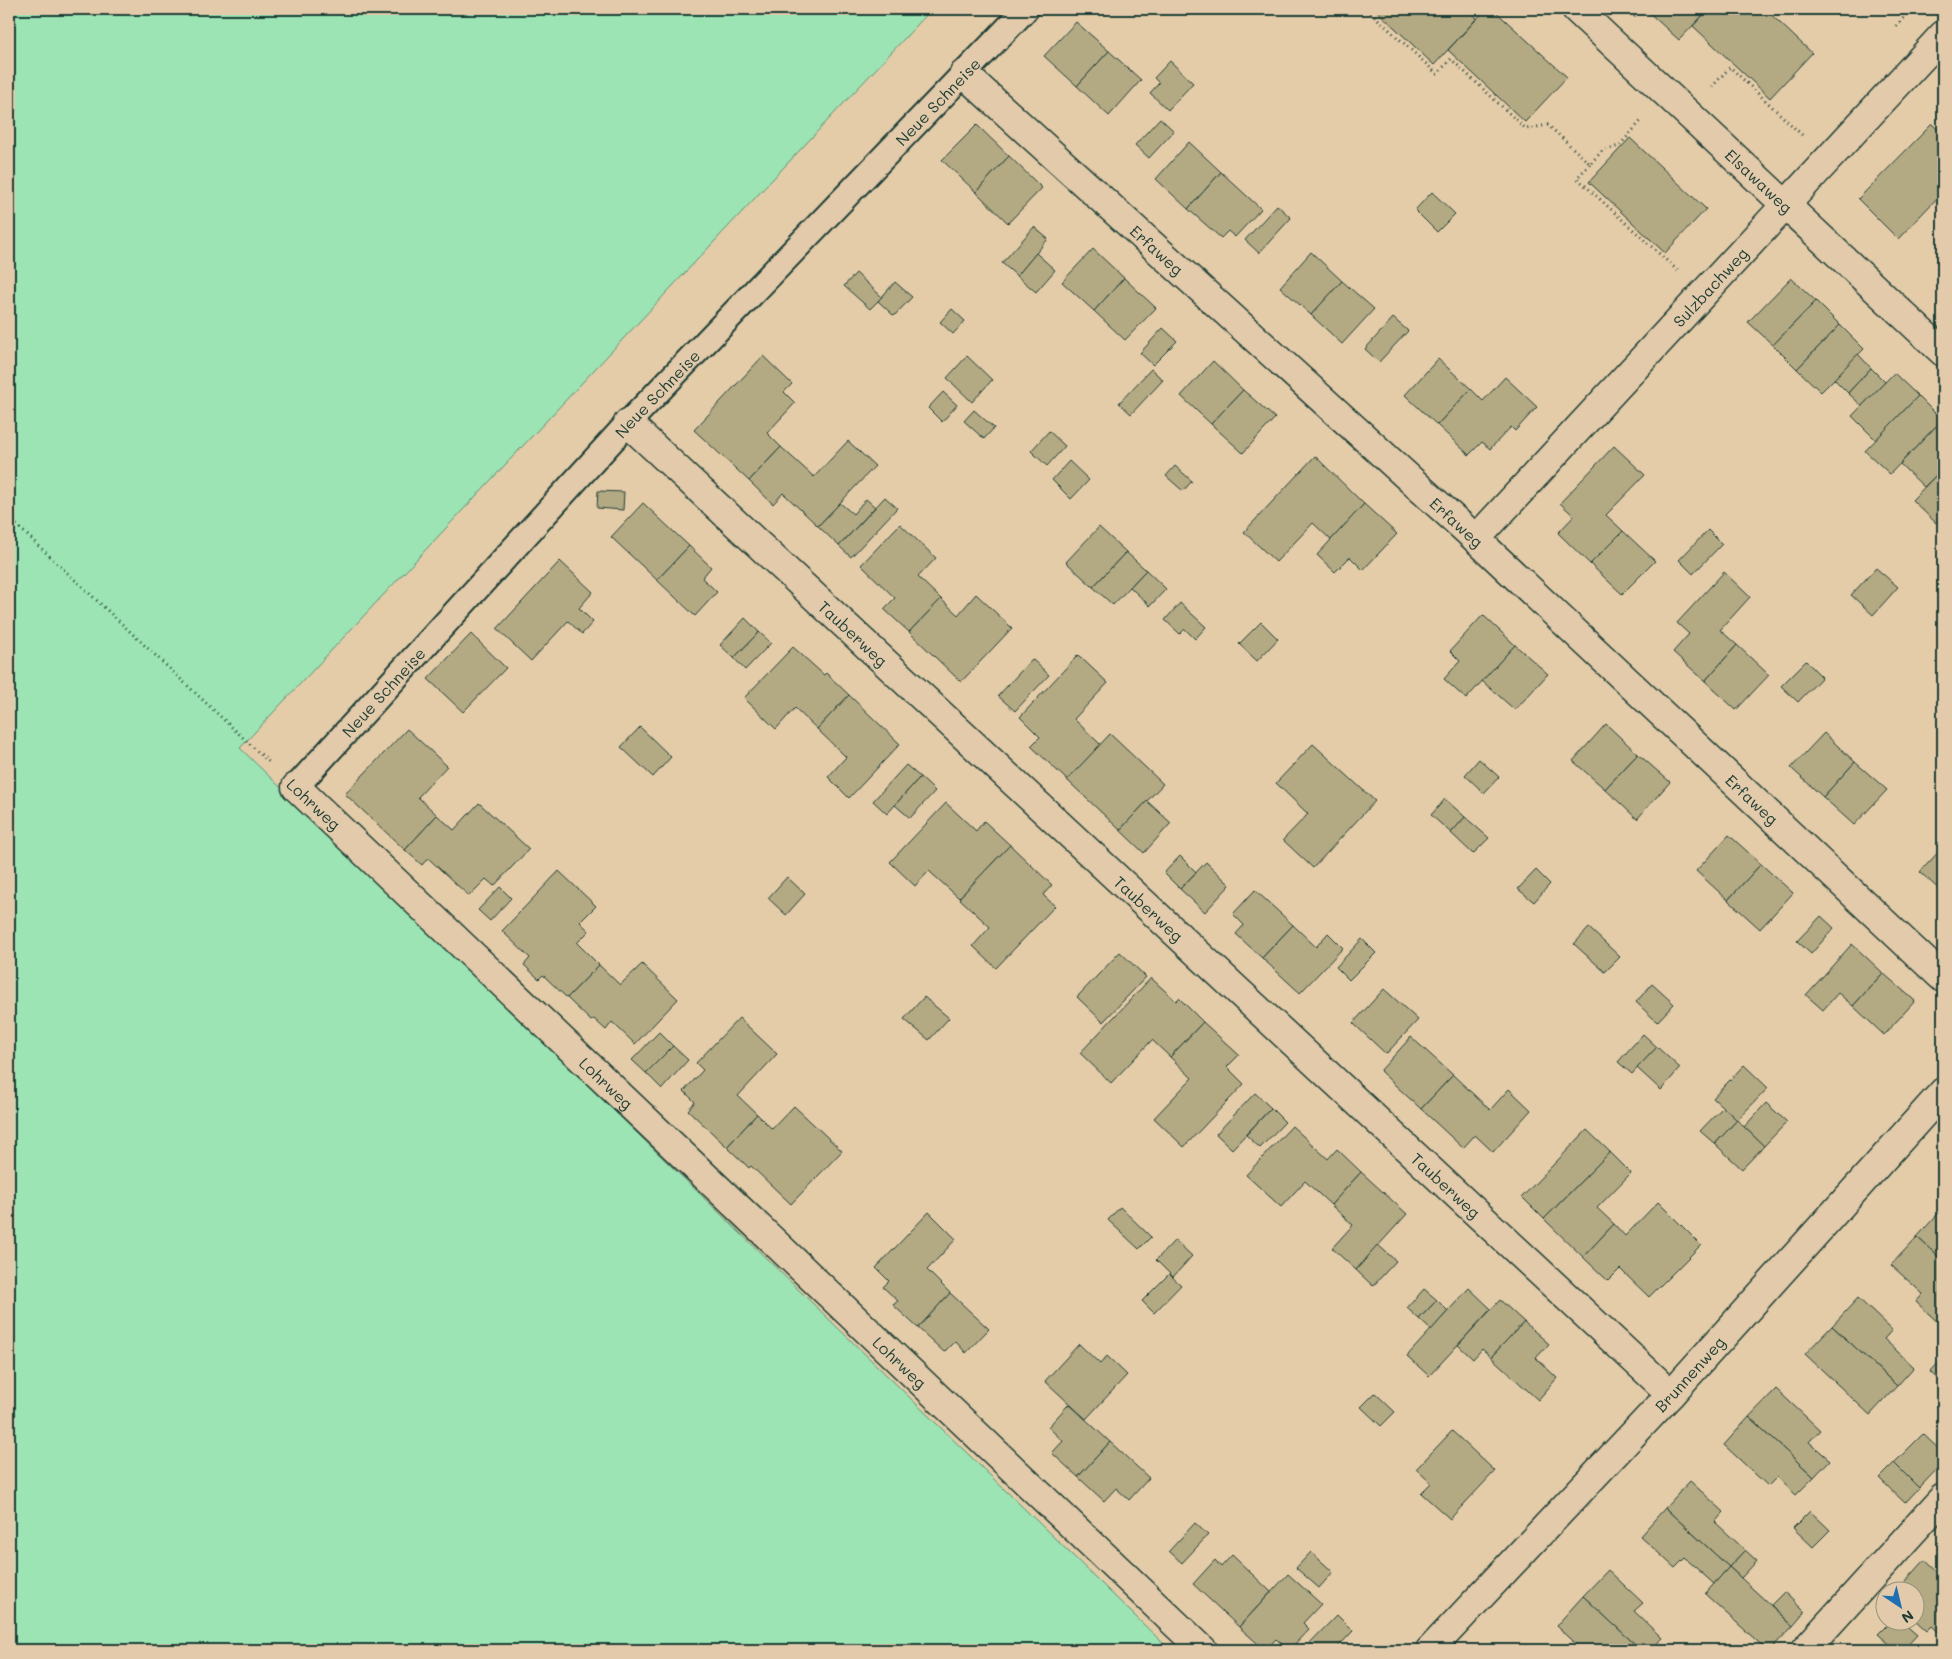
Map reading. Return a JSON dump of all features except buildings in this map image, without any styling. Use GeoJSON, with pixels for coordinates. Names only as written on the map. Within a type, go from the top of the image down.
{"type":"FeatureCollection","features":[{"type":"Feature","properties":{"kind":"street","name":"Elsawaweg"},"geometry":{"type":"LineString","coordinates":[[1576,9],[1943,352]]}},
{"type":"Feature","properties":{"kind":"street","name":"Sulzbachweg"},"geometry":{"type":"LineString","coordinates":[[1476,539],[1943,35]]}},
{"type":"Feature","properties":{"kind":"street","name":"Erfaweg"},"geometry":{"type":"LineString","coordinates":[[964,74],[1476,539],[1943,978]]}},
{"type":"Feature","properties":{"kind":"street","name":"Tauberweg"},"geometry":{"type":"LineString","coordinates":[[628,423],[1671,1394]]}},
{"type":"Feature","properties":{"kind":"street","name":"Lohrweg"},"geometry":{"type":"LineString","coordinates":[[296,787],[1203,1650]]}},
{"type":"Feature","properties":{"kind":"street","name":"Brunnenweg"},"geometry":{"type":"LineString","coordinates":[[1430,1650],[1671,1394],[1943,1092]]}},
{"type":"Feature","properties":{"kind":"street"},"geometry":{"type":"LineString","coordinates":[[1804,1650],[1943,1498]]}},
{"type":"Feature","properties":{"kind":"lane","name":"Neue Schneise"},"geometry":{"type":"LineString","coordinates":[[296,787],[628,423],[1026,9]]}},
{"type":"Feature","properties":{"kind":"path"},"geometry":{"type":"LineString","coordinates":[[1367,9],[1437,74],[1451,60],[1526,129],[1548,125],[1590,164]]}},
{"type":"Feature","properties":{"kind":"path"},"geometry":{"type":"LineString","coordinates":[[1896,26],[1912,9]]}},
{"type":"Feature","properties":{"kind":"path"},"geometry":{"type":"LineString","coordinates":[[1687,113],[1730,67],[1828,160]]}},
{"type":"Feature","properties":{"kind":"path"},"geometry":{"type":"LineString","coordinates":[[1667,93],[1619,146],[1602,151],[1577,178],[1704,294]]}},
{"type":"Feature","properties":{"kind":"path","name":"Lohrweg"},"geometry":{"type":"LineString","coordinates":[[9,518],[296,787]]}},
{"type":"Feature","properties":{"kind":"green space"},"geometry":{"type":"Polygon","coordinates":[[[9,9],[932,9],[240,748],[1170,1650],[9,1650],[9,9]]]}}]}
